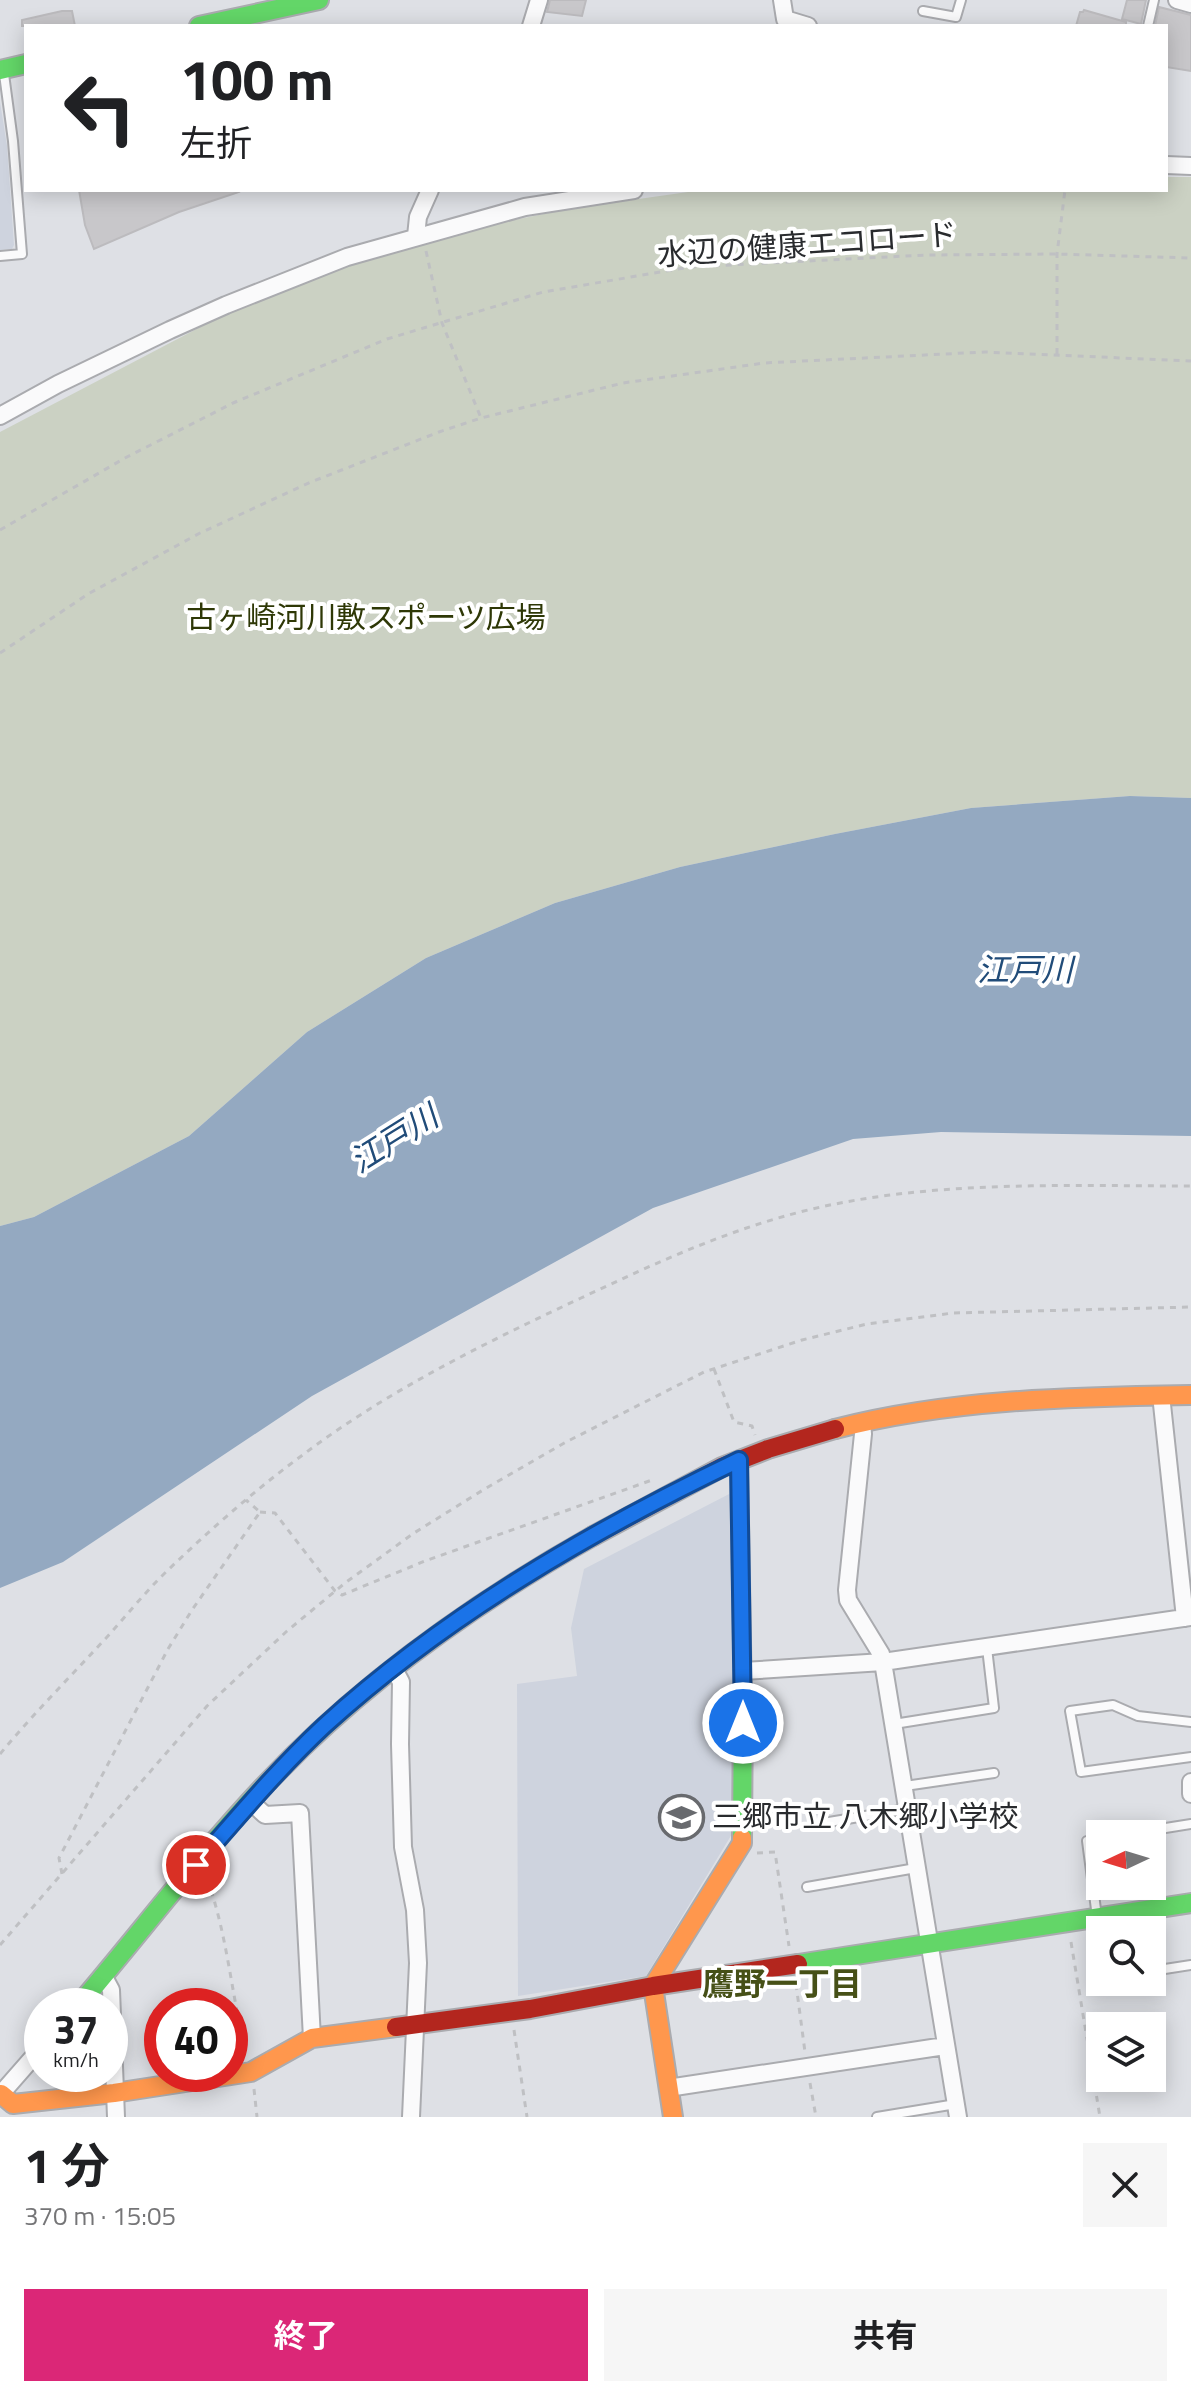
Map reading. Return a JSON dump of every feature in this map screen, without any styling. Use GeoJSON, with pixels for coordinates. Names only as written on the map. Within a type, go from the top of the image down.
{"type":"FeatureCollection","features":[{"type":"Feature","properties":{"kind":"street"},"geometry":{"type":"LineString","coordinates":[[204,24],[250,7],[319,0]]}},
{"type":"Feature","properties":{"kind":"street"},"geometry":{"type":"LineString","coordinates":[[532,24],[539,0]]}},
{"type":"Feature","properties":{"kind":"street"},"geometry":{"type":"LineString","coordinates":[[782,0],[785,19],[801,24]]}},
{"type":"Feature","properties":{"kind":"street"},"geometry":{"type":"LineString","coordinates":[[1177,0],[1191,4]]}},
{"type":"Feature","properties":{"kind":"street"},"geometry":{"type":"LineString","coordinates":[[2,70],[24,64]]}},
{"type":"Feature","properties":{"kind":"street"},"geometry":{"type":"LineString","coordinates":[[1168,165],[1191,166]]}},
{"type":"Feature","properties":{"kind":"street"},"geometry":{"type":"LineString","coordinates":[[420,242],[418,217],[429,192]]}},
{"type":"Feature","properties":{"kind":"street"},"geometry":{"type":"LineString","coordinates":[[1,412],[226,305],[347,257],[420,242],[525,207],[621,192]]}},
{"type":"Feature","properties":{"kind":"street"},"geometry":{"type":"LineString","coordinates":[[743,1671],[883,1662],[1188,1618],[1161,1395]]}},
{"type":"Feature","properties":{"kind":"street"},"geometry":{"type":"LineString","coordinates":[[94,1988],[251,1802],[324,1726],[455,1623],[540,1567],[680,1489],[739,1460],[862,1422],[943,1408],[1049,1400],[1191,1395]]}},
{"type":"Feature","properties":{"kind":"street"},"geometry":{"type":"LineString","coordinates":[[862,1422],[848,1600],[883,1662],[957,2110]]}},
{"type":"Feature","properties":{"kind":"street"},"geometry":{"type":"LineString","coordinates":[[673,2117],[653,1986],[742,1843],[739,1460]]}},
{"type":"Feature","properties":{"kind":"street"},"geometry":{"type":"LineString","coordinates":[[394,1669],[401,1682],[403,1847],[415,1910],[418,1963],[411,2117]]}},
{"type":"Feature","properties":{"kind":"street"},"geometry":{"type":"LineString","coordinates":[[1191,1782],[1191,1794]]}},
{"type":"Feature","properties":{"kind":"street"},"geometry":{"type":"LineString","coordinates":[[251,1802],[265,1815],[300,1813],[312,2038]]}},
{"type":"Feature","properties":{"kind":"street"},"geometry":{"type":"LineString","coordinates":[[1110,1916],[1191,1903]]}},
{"type":"Feature","properties":{"kind":"street"},"geometry":{"type":"LineString","coordinates":[[6,2102],[114,2093],[251,2072],[312,2038],[511,2012],[653,1986],[1086,1920]]}},
{"type":"Feature","properties":{"kind":"street"},"geometry":{"type":"LineString","coordinates":[[104,1977],[111,1990],[116,2117]]}},
{"type":"Feature","properties":{"kind":"street"},"geometry":{"type":"LineString","coordinates":[[668,2088],[945,2046]]}},
{"type":"Feature","properties":{"kind":"street"},"geometry":{"type":"LineString","coordinates":[[6,2102],[24,2074]]}},
{"type":"Feature","properties":{"kind":"lane"},"geometry":{"type":"LineString","coordinates":[[923,11],[956,17],[961,0]]}},
{"type":"Feature","properties":{"kind":"lane"},"geometry":{"type":"LineString","coordinates":[[1148,24],[1154,0]]}},
{"type":"Feature","properties":{"kind":"lane"},"geometry":{"type":"LineString","coordinates":[[0,256],[22,254],[13,141],[2,70]]}},
{"type":"Feature","properties":{"kind":"lane"},"geometry":{"type":"LineString","coordinates":[[894,1724],[994,1708],[986,1647]]}},
{"type":"Feature","properties":{"kind":"lane"},"geometry":{"type":"LineString","coordinates":[[1191,1722],[1138,1716],[1113,1705],[1070,1711],[1081,1772],[1191,1757]]}},
{"type":"Feature","properties":{"kind":"lane"},"geometry":{"type":"LineString","coordinates":[[905,1786],[994,1773]]}},
{"type":"Feature","properties":{"kind":"lane"},"geometry":{"type":"LineString","coordinates":[[817,1824],[909,1809]]}},
{"type":"Feature","properties":{"kind":"lane"},"geometry":{"type":"LineString","coordinates":[[1166,1828],[1191,1824]]}},
{"type":"Feature","properties":{"kind":"lane"},"geometry":{"type":"LineString","coordinates":[[807,1887],[919,1867]]}},
{"type":"Feature","properties":{"kind":"lane"},"geometry":{"type":"LineString","coordinates":[[1166,1969],[1191,1965]]}},
{"type":"Feature","properties":{"kind":"lane"},"geometry":{"type":"LineString","coordinates":[[877,2117],[957,2110]]}},
{"type":"Feature","properties":{"kind":"path"},"geometry":{"type":"LineString","coordinates":[[1057,355],[1057,254],[1065,192]]}},
{"type":"Feature","properties":{"kind":"path"},"geometry":{"type":"LineString","coordinates":[[420,242],[442,323],[481,418]]}},
{"type":"Feature","properties":{"kind":"path","name":"水辺の健康エコロード"},"geometry":{"type":"LineString","coordinates":[[0,530],[125,458],[233,403],[387,339],[543,292],[690,267],[926,255],[1057,254],[1191,258]]}},
{"type":"Feature","properties":{"kind":"path"},"geometry":{"type":"LineString","coordinates":[[0,653],[88,594],[200,533],[311,482],[481,418],[623,383],[764,363],[985,352],[1191,361]]}},
{"type":"Feature","properties":{"kind":"path"},"geometry":{"type":"LineString","coordinates":[[0,1754],[165,1572],[246,1500],[332,1434],[440,1367],[516,1328],[703,1242],[814,1209],[910,1193],[1018,1187],[1191,1186]]}},
{"type":"Feature","properties":{"kind":"path"},"geometry":{"type":"LineString","coordinates":[[0,1945],[207,1706],[267,1649],[335,1591],[414,1533],[496,1482],[607,1421],[714,1369],[802,1340],[867,1324],[953,1313],[1191,1307]]}},
{"type":"Feature","properties":{"kind":"path"},"geometry":{"type":"LineString","coordinates":[[714,1369],[734,1422],[752,1426]]}},
{"type":"Feature","properties":{"kind":"path"},"geometry":{"type":"LineString","coordinates":[[246,1500],[260,1512],[275,1513],[335,1591],[342,1595],[425,1561],[660,1477]]}},
{"type":"Feature","properties":{"kind":"path"},"geometry":{"type":"LineString","coordinates":[[62,1874],[59,1858],[155,1672],[192,1610],[260,1512]]}},
{"type":"Feature","properties":{"kind":"path"},"geometry":{"type":"LineString","coordinates":[[196,1865],[208,1880],[226,1954],[235,2011],[251,2072],[257,2117]]}},
{"type":"Feature","properties":{"kind":"path"},"geometry":{"type":"LineString","coordinates":[[1069,1923],[1100,2117]]}},
{"type":"Feature","properties":{"kind":"path"},"geometry":{"type":"LineString","coordinates":[[511,2012],[527,2117]]}},
{"type":"Feature","properties":{"kind":"shaded area"},"geometry":{"type":"Polygon","coordinates":[[[0,102],[7,146],[14,245],[12,249],[0,250],[0,102]]]}},
{"type":"Feature","properties":{"kind":"shaded area"},"geometry":{"type":"Polygon","coordinates":[[[733,1492],[732,1834],[646,1976],[518,1996],[517,1684],[577,1676],[571,1628],[584,1569],[733,1492]]]}},
{"type":"Feature","properties":{"kind":"green space","name":"古ヶ崎河川敷スポーツ広場"},"geometry":{"type":"Polygon","coordinates":[[[1168,177],[1191,177],[1191,798],[1130,796],[971,808],[680,867],[555,903],[426,958],[307,1032],[189,1136],[34,1217],[0,1226],[0,432],[229,312],[366,260],[500,223],[568,209],[688,192],[1168,192],[1168,177]]]}},
{"type":"Feature","properties":{"kind":"water","name":"江戸川"},"geometry":{"type":"Polygon","coordinates":[[[1130,796],[1191,798],[1191,1136],[941,1132],[853,1139],[653,1208],[312,1396],[63,1562],[0,1588],[0,1226],[34,1217],[189,1136],[307,1032],[426,958],[555,903],[680,867],[971,808],[1130,796]]]}},
{"type":"Feature","properties":{"kind":"building"},"geometry":{"type":"Polygon","coordinates":[[[550,0],[586,0],[582,16],[547,12],[550,0]]]}},
{"type":"Feature","properties":{"kind":"building"},"geometry":{"type":"Polygon","coordinates":[[[1127,0],[1146,0],[1141,24],[1122,19],[1127,0]]]}},
{"type":"Feature","properties":{"kind":"building"},"geometry":{"type":"Polygon","coordinates":[[[1159,7],[1191,15],[1191,71],[1168,67],[1168,24],[1155,24],[1159,7]]]}},
{"type":"Feature","properties":{"kind":"building"},"geometry":{"type":"Polygon","coordinates":[[[72,11],[75,24],[22,26],[22,20],[72,11]]]}},
{"type":"Feature","properties":{"kind":"building"},"geometry":{"type":"Polygon","coordinates":[[[1080,12],[1126,24],[1077,24],[1080,12]]]}},
{"type":"Feature","properties":{"kind":"building"},"geometry":{"type":"Polygon","coordinates":[[[79,192],[239,192],[179,212],[94,249],[85,225],[79,192]]]}},
{"type":"Feature","properties":{"kind":"traffic: fast"},"geometry":{"type":"LineString","coordinates":[[208,24],[319,0]]}},
{"type":"Feature","properties":{"kind":"traffic: fast"},"geometry":{"type":"LineString","coordinates":[[0,70],[24,64]]}},
{"type":"Feature","properties":{"kind":"traffic: fast"},"geometry":{"type":"LineString","coordinates":[[93,1988],[241,1811],[340,1712],[462,1618],[593,1536]]}},
{"type":"Feature","properties":{"kind":"traffic: fast"},"geometry":{"type":"LineString","coordinates":[[742,1838],[743,1703]]}},
{"type":"Feature","properties":{"kind":"traffic: fast"},"geometry":{"type":"LineString","coordinates":[[798,1964],[1191,1903]]}},
{"type":"Feature","properties":{"kind":"traffic: slow"},"geometry":{"type":"LineString","coordinates":[[835,1429],[922,1411],[967,1406],[1056,1399],[1191,1395]]}},
{"type":"Feature","properties":{"kind":"traffic: slow"},"geometry":{"type":"LineString","coordinates":[[673,2117],[653,1986],[742,1843],[742,1838]]}},
{"type":"Feature","properties":{"kind":"traffic: slow"},"geometry":{"type":"LineString","coordinates":[[1,2094],[13,2104],[114,2093],[251,2072],[312,2038],[396,2027]]}},
{"type":"Feature","properties":{"kind":"traffic: jam"},"geometry":{"type":"LineString","coordinates":[[593,1536],[722,1467],[835,1429]]}},
{"type":"Feature","properties":{"kind":"traffic: jam"},"geometry":{"type":"LineString","coordinates":[[396,2027],[530,2009],[798,1964]]}},
{"type":"Feature","properties":{"kind":"place","name":"三郷市立 八木郷小学校"},"geometry":{"type":"Point","coordinates":[681,1817]}},
{"type":"Feature","properties":{"kind":"district","name":"鷹野一丁目"},"geometry":{"type":"Point","coordinates":[782,1984]}},
{"type":"Feature","properties":{"kind":"route"},"geometry":{"type":"LineString","coordinates":[[196,1865],[293,1756],[324,1726],[443,1631],[503,1590],[588,1539],[739,1460],[743,1723]]}}]}
